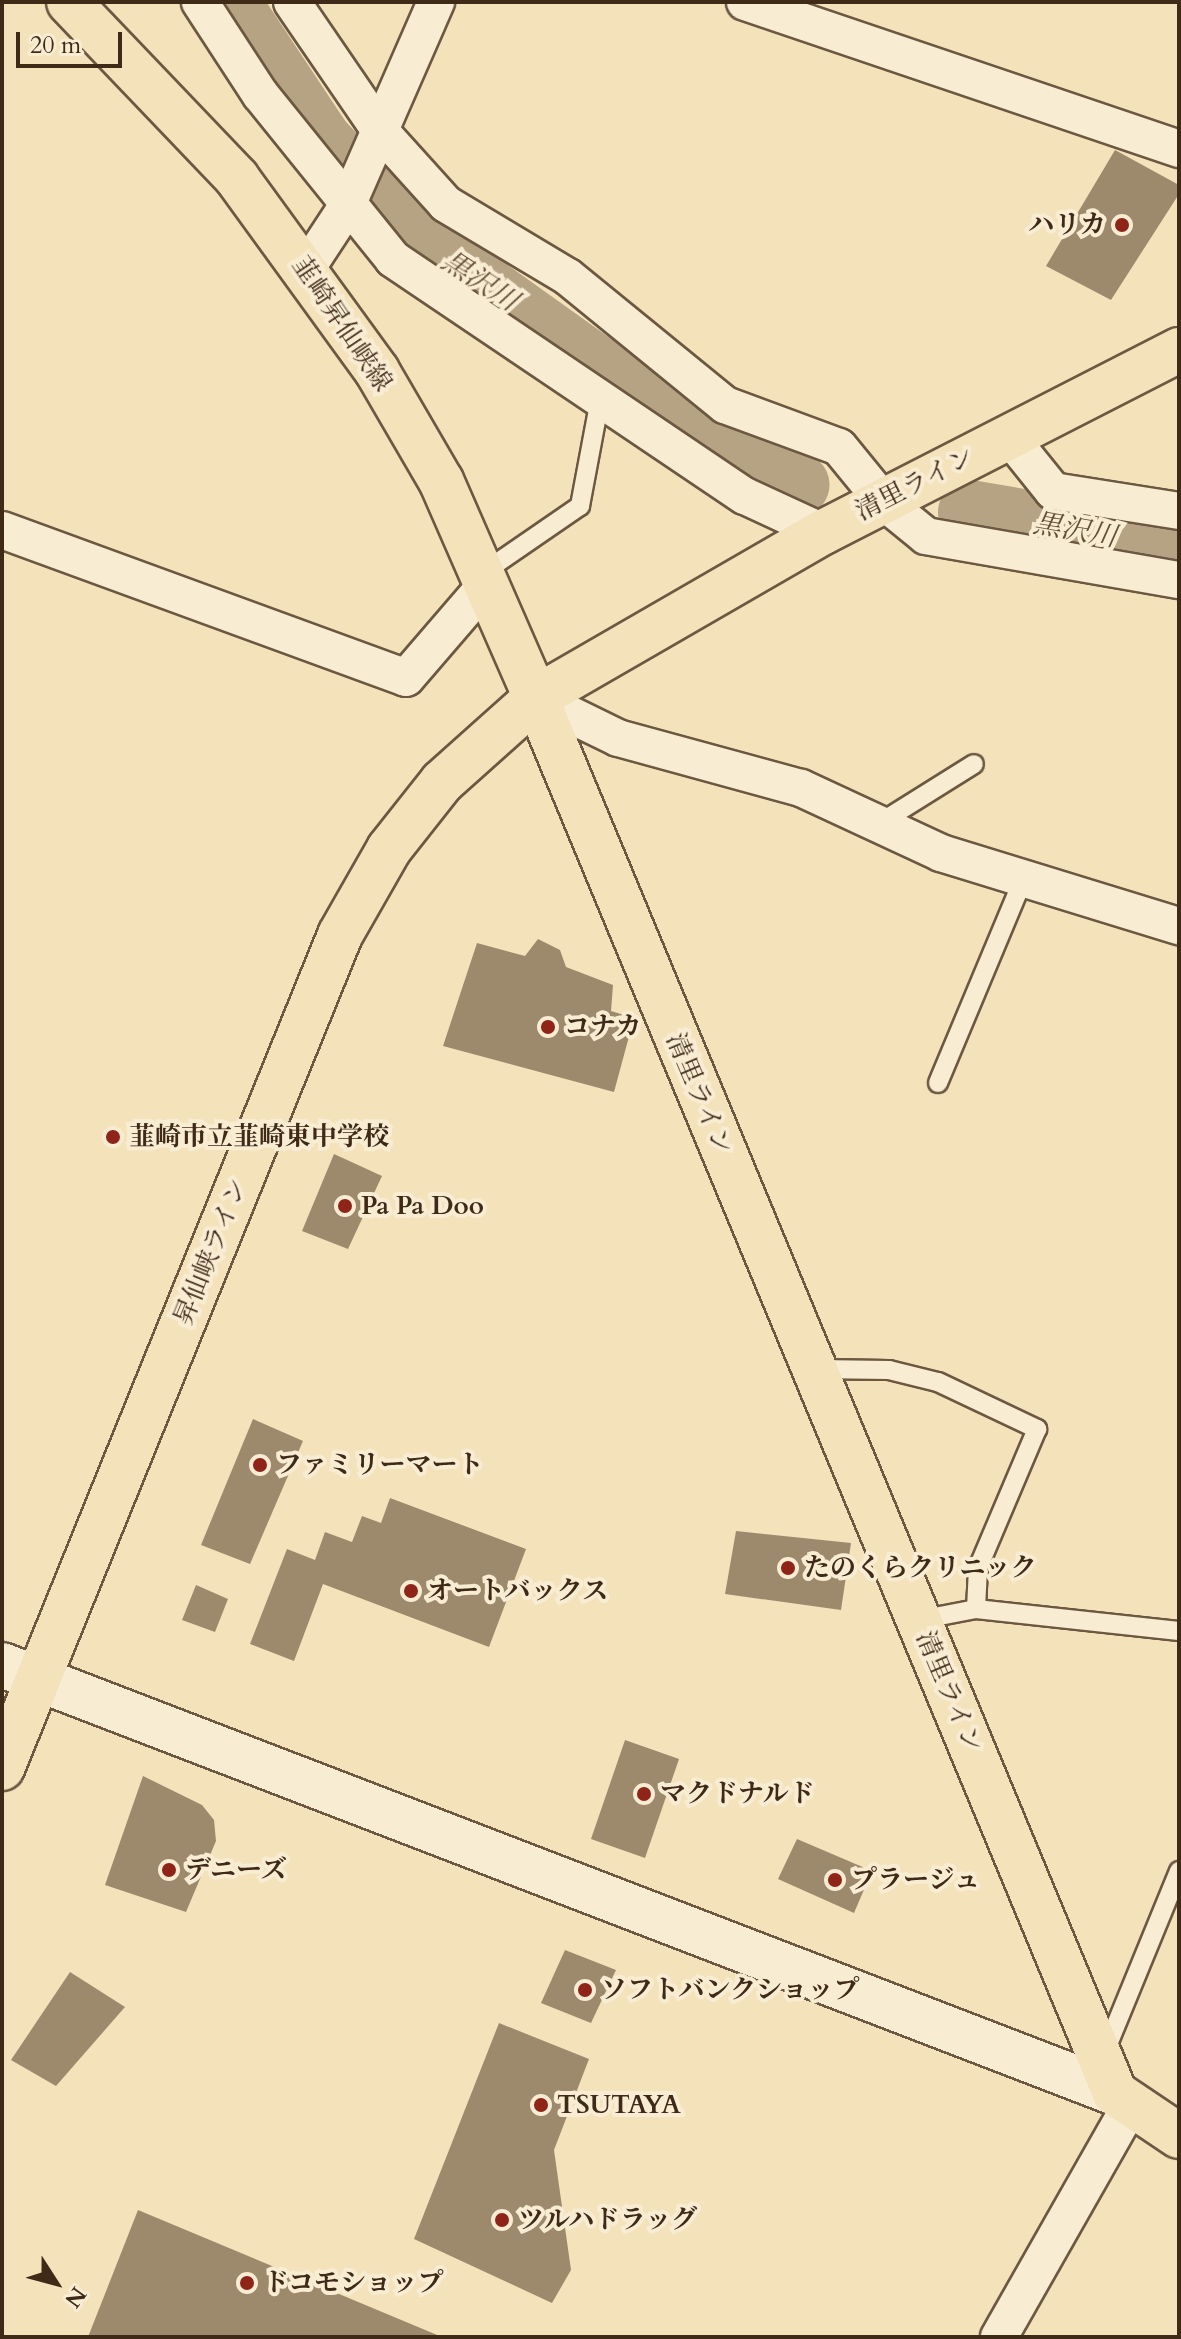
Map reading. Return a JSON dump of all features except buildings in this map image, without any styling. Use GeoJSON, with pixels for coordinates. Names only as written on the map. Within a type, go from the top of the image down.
{"type":"FeatureCollection","features":[{"type":"Feature","properties":{"kind":"main road","name":"韮崎昇仙峡線"},"geometry":{"type":"LineString","coordinates":[[69,2],[237,178],[306,269],[441,481],[536,698]]}},
{"type":"Feature","properties":{"kind":"main road","name":"清里ライン"},"geometry":{"type":"LineString","coordinates":[[1116,2086],[536,698],[823,532],[1179,350]]}},
{"type":"Feature","properties":{"kind":"main road","name":"昇仙峡ライン"},"geometry":{"type":"LineString","coordinates":[[2,1768],[20,1672],[340,935],[389,849],[442,782],[536,698]]}},
{"type":"Feature","properties":{"kind":"main road"},"geometry":{"type":"LineString","coordinates":[[1116,2086],[1179,2136]]}},
{"type":"Feature","properties":{"kind":"street"},"geometry":{"type":"LineString","coordinates":[[200,2],[346,208],[393,259],[745,496],[823,532]]}},
{"type":"Feature","properties":{"kind":"street"},"geometry":{"type":"LineString","coordinates":[[292,2],[381,132],[446,204],[568,277],[725,405],[839,447],[883,501],[926,536],[1179,580]]}},
{"type":"Feature","properties":{"kind":"street"},"geometry":{"type":"LineString","coordinates":[[306,269],[346,208],[436,2]]}},
{"type":"Feature","properties":{"kind":"street"},"geometry":{"type":"LineString","coordinates":[[745,2],[1179,149]]}},
{"type":"Feature","properties":{"kind":"street"},"geometry":{"type":"LineString","coordinates":[[1008,435],[1053,491],[1179,511]]}},
{"type":"Feature","properties":{"kind":"street"},"geometry":{"type":"LineString","coordinates":[[2,530],[406,678],[484,579]]}},
{"type":"Feature","properties":{"kind":"street"},"geometry":{"type":"LineString","coordinates":[[536,698],[618,738],[801,788],[878,824],[1023,880],[1179,926]]}},
{"type":"Feature","properties":{"kind":"street"},"geometry":{"type":"LineString","coordinates":[[20,1672],[1116,2086],[999,2337]]}},
{"type":"Feature","properties":{"kind":"lane"},"geometry":{"type":"LineString","coordinates":[[484,579],[580,506],[600,399]]}},
{"type":"Feature","properties":{"kind":"lane"},"geometry":{"type":"LineString","coordinates":[[878,824],[974,764]]}},
{"type":"Feature","properties":{"kind":"lane"},"geometry":{"type":"LineString","coordinates":[[938,1083],[1023,880]]}},
{"type":"Feature","properties":{"kind":"lane"},"geometry":{"type":"LineString","coordinates":[[814,1369],[889,1370],[938,1382],[1037,1429],[978,1568],[976,1609]]}},
{"type":"Feature","properties":{"kind":"lane"},"geometry":{"type":"LineString","coordinates":[[919,1620],[976,1609],[1179,1631]]}},
{"type":"Feature","properties":{"kind":"lane"},"geometry":{"type":"LineString","coordinates":[[1116,2086],[1179,1871]]}},
{"type":"Feature","properties":{"kind":"waterway","name":"黒沢川"},"geometry":{"type":"LineString","coordinates":[[228,2],[320,141],[405,231],[725,459],[798,485]]}},
{"type":"Feature","properties":{"kind":"waterway","name":"黒沢川"},"geometry":{"type":"LineString","coordinates":[[970,512],[1179,548]]}},
{"type":"Feature","properties":{"kind":"place","name":"ハリカ"},"geometry":{"type":"Point","coordinates":[1122,225]}},
{"type":"Feature","properties":{"kind":"place","name":"コナカ"},"geometry":{"type":"Point","coordinates":[548,1027]}},
{"type":"Feature","properties":{"kind":"place","name":"韮崎市立韮崎東中学校"},"geometry":{"type":"Point","coordinates":[113,1137]}},
{"type":"Feature","properties":{"kind":"place","name":"Pa Pa Doo"},"geometry":{"type":"Point","coordinates":[345,1206]}},
{"type":"Feature","properties":{"kind":"place","name":"ファミリーマート"},"geometry":{"type":"Point","coordinates":[260,1465]}},
{"type":"Feature","properties":{"kind":"place","name":"たのくらクリニック"},"geometry":{"type":"Point","coordinates":[788,1568]}},
{"type":"Feature","properties":{"kind":"place","name":"オートバックス"},"geometry":{"type":"Point","coordinates":[411,1591]}},
{"type":"Feature","properties":{"kind":"place","name":"マクドナルド"},"geometry":{"type":"Point","coordinates":[644,1794]}},
{"type":"Feature","properties":{"kind":"place","name":"デニーズ"},"geometry":{"type":"Point","coordinates":[169,1870]}},
{"type":"Feature","properties":{"kind":"place","name":"プラージュ"},"geometry":{"type":"Point","coordinates":[835,1880]}},
{"type":"Feature","properties":{"kind":"place","name":"ソフトバンクショップ"},"geometry":{"type":"Point","coordinates":[585,1990]}},
{"type":"Feature","properties":{"kind":"place","name":"TSUTAYA"},"geometry":{"type":"Point","coordinates":[541,2105]}},
{"type":"Feature","properties":{"kind":"place","name":"ツルハドラッグ"},"geometry":{"type":"Point","coordinates":[502,2220]}},
{"type":"Feature","properties":{"kind":"place","name":"ドコモショップ"},"geometry":{"type":"Point","coordinates":[247,2283]}}]}
